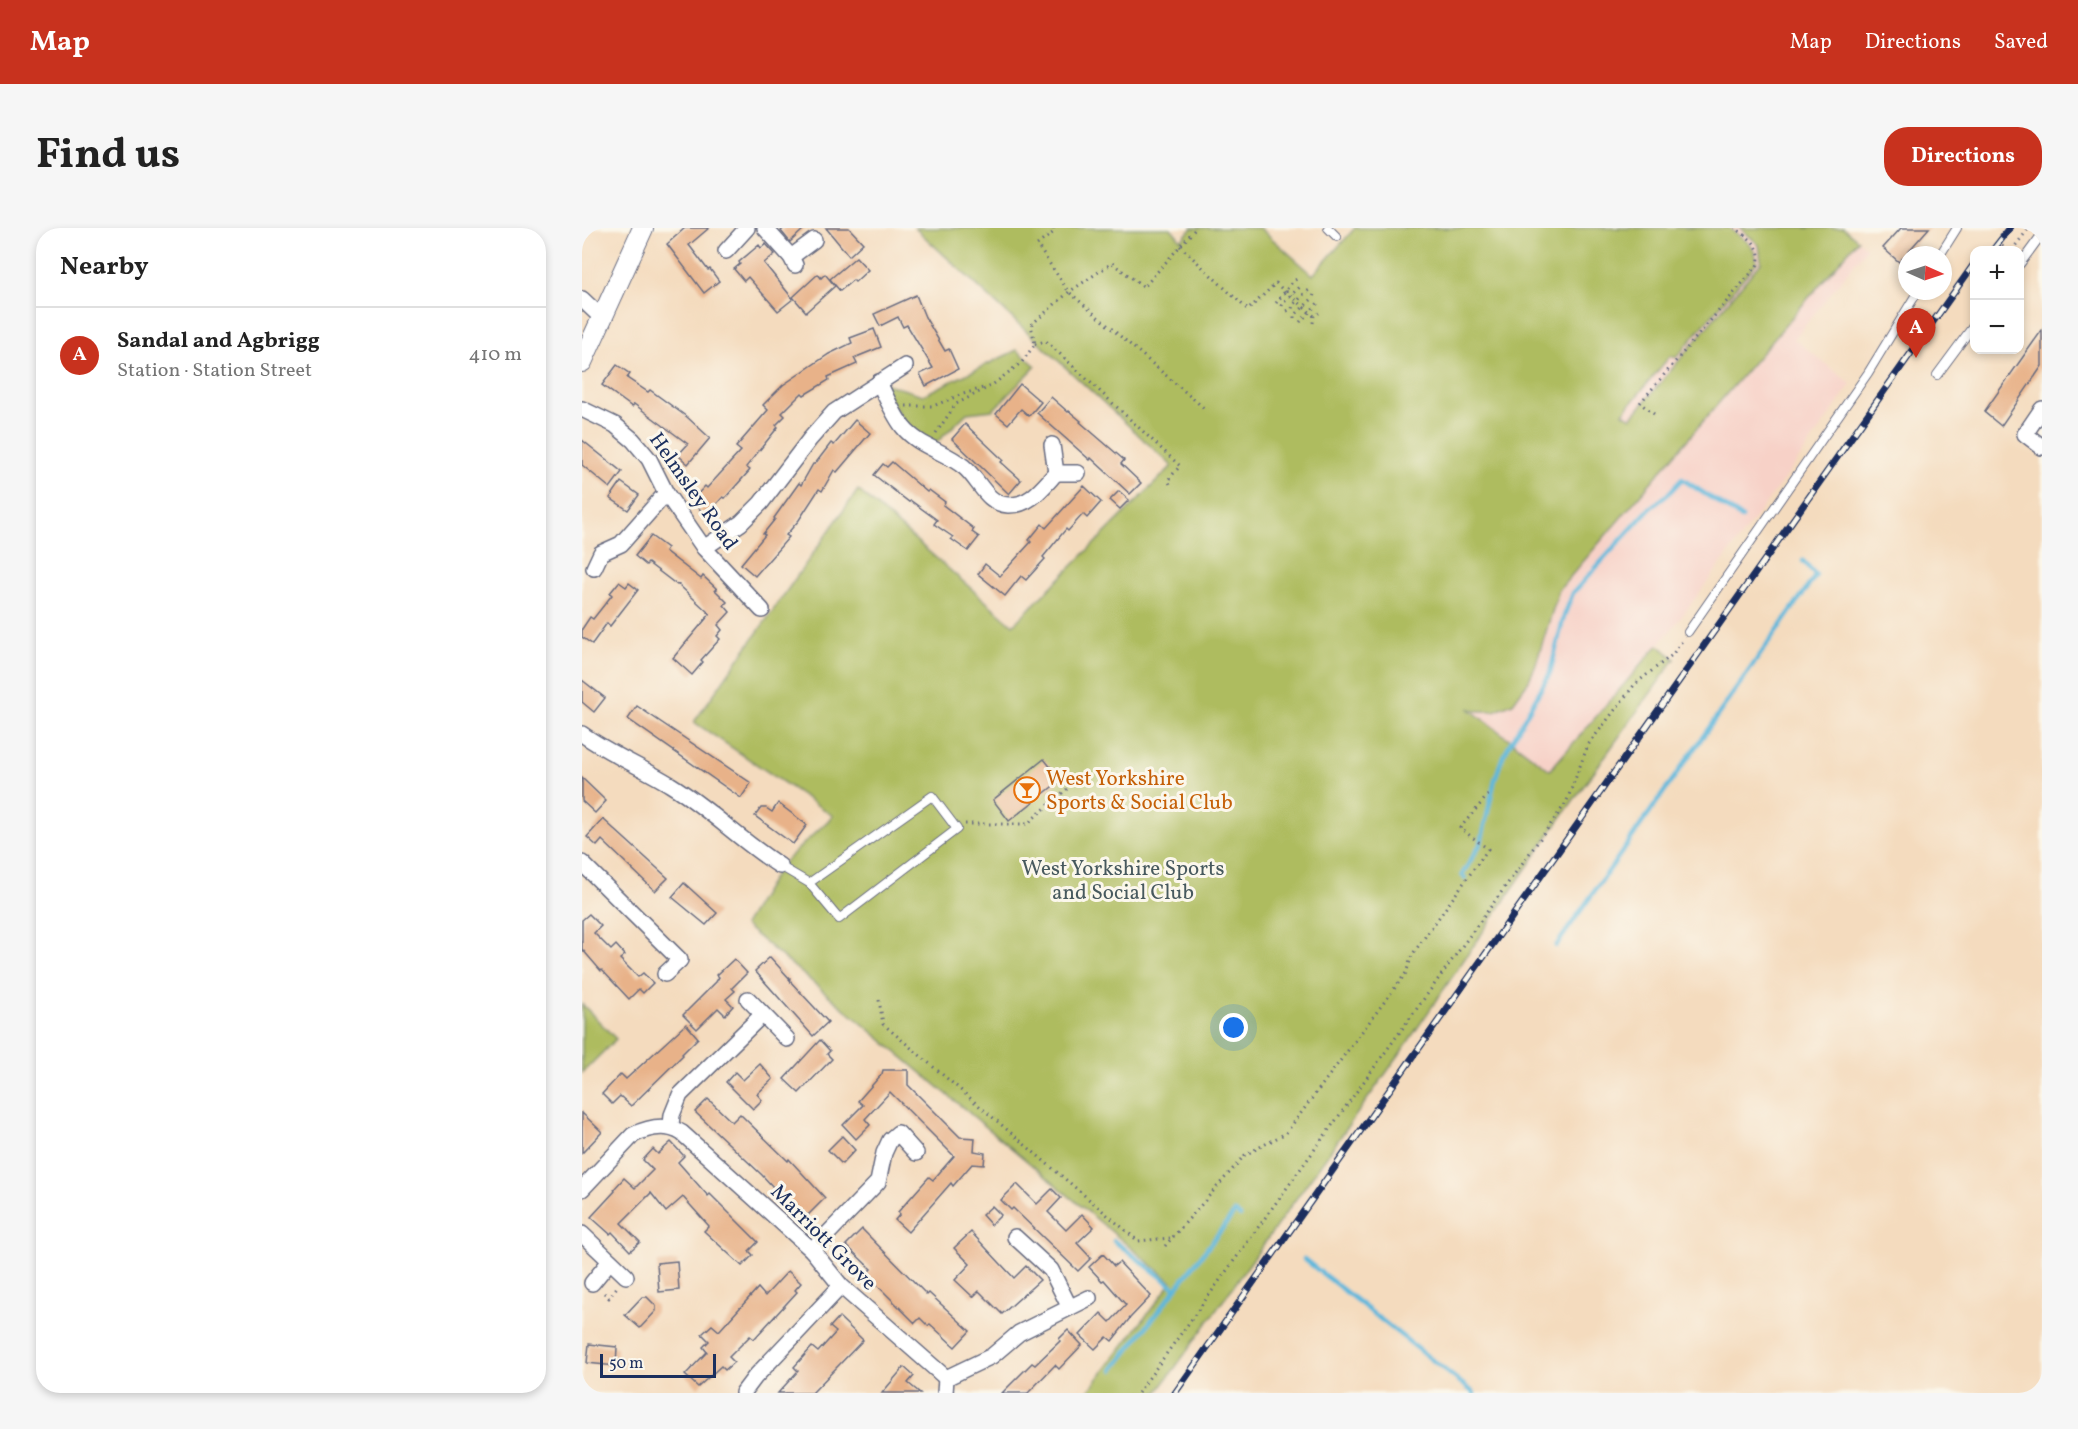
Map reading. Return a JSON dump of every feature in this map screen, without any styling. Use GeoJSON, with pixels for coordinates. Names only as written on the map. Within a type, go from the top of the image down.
{"type":"FeatureCollection","features":[{"type":"Feature","properties":{"kind":"street"},"geometry":{"type":"LineString","coordinates":[[582,362],[643,228]]}},
{"type":"Feature","properties":{"kind":"street"},"geometry":{"type":"LineString","coordinates":[[726,251],[747,228]]}},
{"type":"Feature","properties":{"kind":"street"},"geometry":{"type":"LineString","coordinates":[[765,228],[793,261],[814,240]]}},
{"type":"Feature","properties":{"kind":"street"},"geometry":{"type":"LineString","coordinates":[[582,299],[602,317]]}},
{"type":"Feature","properties":{"kind":"street"},"geometry":{"type":"LineString","coordinates":[[704,548],[741,523],[761,503],[810,439],[834,412],[905,366]]}},
{"type":"Feature","properties":{"kind":"street"},"geometry":{"type":"LineString","coordinates":[[879,382],[890,406],[915,440],[950,457],[966,468],[991,498],[1007,505],[1024,503],[1038,494],[1056,473],[1078,472]]}},
{"type":"Feature","properties":{"kind":"street","name":"Helmsley Road"},"geometry":{"type":"LineString","coordinates":[[582,409],[615,425],[633,440],[649,459],[666,493],[704,548],[762,610]]}},
{"type":"Feature","properties":{"kind":"street"},"geometry":{"type":"LineString","coordinates":[[2042,409],[2025,434],[2042,447]]}},
{"type":"Feature","properties":{"kind":"street"},"geometry":{"type":"LineString","coordinates":[[1052,445],[1056,473]]}},
{"type":"Feature","properties":{"kind":"street"},"geometry":{"type":"LineString","coordinates":[[594,568],[602,553],[621,544],[666,493]]}},
{"type":"Feature","properties":{"kind":"street"},"geometry":{"type":"LineString","coordinates":[[582,734],[671,785],[720,819],[758,852],[780,866]]}},
{"type":"Feature","properties":{"kind":"street"},"geometry":{"type":"LineString","coordinates":[[582,863],[680,960],[664,974]]}},
{"type":"Feature","properties":{"kind":"street"},"geometry":{"type":"LineString","coordinates":[[748,999],[787,1039]]}},
{"type":"Feature","properties":{"kind":"street"},"geometry":{"type":"LineString","coordinates":[[582,1189],[633,1135],[644,1130],[671,1126],[672,1115],[680,1095],[762,1015]]}},
{"type":"Feature","properties":{"kind":"street","name":"Marriott Grove"},"geometry":{"type":"LineString","coordinates":[[671,1126],[682,1133],[813,1250],[841,1286],[946,1385]]}},
{"type":"Feature","properties":{"kind":"street"},"geometry":{"type":"LineString","coordinates":[[813,1250],[878,1182],[884,1153],[890,1140],[898,1132],[916,1153]]}},
{"type":"Feature","properties":{"kind":"street"},"geometry":{"type":"LineString","coordinates":[[582,1234],[626,1276]]}},
{"type":"Feature","properties":{"kind":"street"},"geometry":{"type":"LineString","coordinates":[[1015,1237],[1051,1270],[1070,1306]]}},
{"type":"Feature","properties":{"kind":"street"},"geometry":{"type":"LineString","coordinates":[[592,1283],[610,1261]]}},
{"type":"Feature","properties":{"kind":"street"},"geometry":{"type":"LineString","coordinates":[[743,1393],[754,1377],[841,1286]]}},
{"type":"Feature","properties":{"kind":"street"},"geometry":{"type":"LineString","coordinates":[[946,1385],[992,1356],[1019,1333],[1089,1298]]}},
{"type":"Feature","properties":{"kind":"lane"},"geometry":{"type":"LineString","coordinates":[[1328,228],[1337,237]]}},
{"type":"Feature","properties":{"kind":"lane"},"geometry":{"type":"LineString","coordinates":[[1946,246],[1957,228]]}},
{"type":"Feature","properties":{"kind":"lane"},"geometry":{"type":"LineString","coordinates":[[2024,257],[2042,234]]}},
{"type":"Feature","properties":{"kind":"lane"},"geometry":{"type":"LineString","coordinates":[[1688,632],[1868,373],[1913,300]]}},
{"type":"Feature","properties":{"kind":"lane"},"geometry":{"type":"LineString","coordinates":[[1937,375],[1970,330]]}},
{"type":"Feature","properties":{"kind":"lane"},"geometry":{"type":"LineString","coordinates":[[780,866],[809,883],[839,919],[957,829],[932,796],[809,883]]}},
{"type":"Feature","properties":{"kind":"path"},"geometry":{"type":"LineString","coordinates":[[1053,228],[1054,232],[1037,244],[1069,292],[1205,409]]}},
{"type":"Feature","properties":{"kind":"path"},"geometry":{"type":"LineString","coordinates":[[1035,344],[1031,325],[1069,292],[1112,263],[1144,287],[1196,228]]}},
{"type":"Feature","properties":{"kind":"path"},"geometry":{"type":"LineString","coordinates":[[1653,414],[1640,403],[1757,266],[1760,259],[1756,245],[1735,228]]}},
{"type":"Feature","properties":{"kind":"path"},"geometry":{"type":"LineString","coordinates":[[2014,246],[2029,228]]}},
{"type":"Feature","properties":{"kind":"path"},"geometry":{"type":"LineString","coordinates":[[1180,246],[1248,310],[1276,283],[1314,316]]}},
{"type":"Feature","properties":{"kind":"path"},"geometry":{"type":"LineString","coordinates":[[1276,303],[1286,291],[1299,284]]}},
{"type":"Feature","properties":{"kind":"path"},"geometry":{"type":"LineString","coordinates":[[1282,306],[1299,284]]}},
{"type":"Feature","properties":{"kind":"path"},"geometry":{"type":"LineString","coordinates":[[1295,315],[1312,296],[1299,284]]}},
{"type":"Feature","properties":{"kind":"path"},"geometry":{"type":"LineString","coordinates":[[1298,302],[1299,284]]}},
{"type":"Feature","properties":{"kind":"path"},"geometry":{"type":"LineString","coordinates":[[1287,311],[1298,302]]}},
{"type":"Feature","properties":{"kind":"path"},"geometry":{"type":"LineString","coordinates":[[1300,320],[1319,302]]}},
{"type":"Feature","properties":{"kind":"path"},"geometry":{"type":"LineString","coordinates":[[1314,316],[1319,313]]}},
{"type":"Feature","properties":{"kind":"path"},"geometry":{"type":"LineString","coordinates":[[1313,323],[1314,316]]}},
{"type":"Feature","properties":{"kind":"path"},"geometry":{"type":"LineString","coordinates":[[926,445],[956,404],[991,386],[1022,362],[1035,344],[1046,341],[1180,466],[1168,480],[1172,488]]}},
{"type":"Feature","properties":{"kind":"path"},"geometry":{"type":"LineString","coordinates":[[890,406],[933,406],[991,386]]}},
{"type":"Feature","properties":{"kind":"path"},"geometry":{"type":"LineString","coordinates":[[1138,1393],[1566,804],[1588,745],[1635,684],[1672,655],[1688,632]]}},
{"type":"Feature","properties":{"kind":"path"},"geometry":{"type":"LineString","coordinates":[[953,824],[1027,824],[1067,789]]}},
{"type":"Feature","properties":{"kind":"path"},"geometry":{"type":"LineString","coordinates":[[1164,1246],[1245,1155],[1286,1133],[1406,973],[1412,955],[1488,849],[1460,828],[1488,795]]}},
{"type":"Feature","properties":{"kind":"path"},"geometry":{"type":"LineString","coordinates":[[879,1000],[883,1024],[1138,1241],[1171,1238]]}},
{"type":"Feature","properties":{"kind":"shaded area"},"geometry":{"type":"Polygon","coordinates":[[[1411,228],[1843,228],[1867,248],[1794,339],[1851,384],[1807,448],[1676,624],[1550,770],[1465,706],[1411,228]]]}},
{"type":"Feature","properties":{"kind":"green space","name":"West Yorkshire Sports and Social Club"},"geometry":{"type":"Polygon","coordinates":[[[915,228],[1171,228],[1181,240],[1192,228],[1260,228],[1313,275],[1355,228],[1729,228],[1751,246],[1757,262],[1676,358],[1670,356],[1623,413],[1631,418],[1761,262],[1759,245],[1740,228],[1843,228],[1858,240],[1559,590],[1535,667],[1528,682],[1513,703],[1494,711],[1476,711],[1468,708],[1550,770],[1658,645],[1675,659],[1560,819],[1399,1055],[1157,1393],[1087,1393],[1172,1282],[744,925],[780,866],[833,816],[694,722],[858,490],[1013,625],[1172,466],[915,228]]]}},
{"type":"Feature","properties":{"kind":"green space"},"geometry":{"type":"Polygon","coordinates":[[[1017,350],[1036,366],[993,410],[967,413],[931,448],[915,440],[879,382],[923,395],[1017,350]]]}},
{"type":"Feature","properties":{"kind":"green space"},"geometry":{"type":"Polygon","coordinates":[[[582,1004],[616,1039],[582,1073],[582,1004]]]}},
{"type":"Feature","properties":{"kind":"building"},"geometry":{"type":"Polygon","coordinates":[[[685,228],[709,228],[689,245],[719,281],[704,293],[667,244],[685,228]]]}},
{"type":"Feature","properties":{"kind":"building"},"geometry":{"type":"Polygon","coordinates":[[[784,228],[805,228],[790,242],[781,231],[784,228]]]}},
{"type":"Feature","properties":{"kind":"building"},"geometry":{"type":"Polygon","coordinates":[[[826,228],[849,228],[863,243],[849,256],[826,228]]]}},
{"type":"Feature","properties":{"kind":"building"},"geometry":{"type":"Polygon","coordinates":[[[1901,228],[1929,228],[1913,246],[1898,246],[1898,261],[1883,248],[1901,228]]]}},
{"type":"Feature","properties":{"kind":"building"},"geometry":{"type":"Polygon","coordinates":[[[766,244],[775,254],[764,263],[793,299],[778,311],[748,277],[744,281],[734,269],[759,245],[761,248],[766,244]]]}},
{"type":"Feature","properties":{"kind":"building"},"geometry":{"type":"Polygon","coordinates":[[[856,257],[868,270],[855,282],[853,280],[840,291],[830,279],[856,257]]]}},
{"type":"Feature","properties":{"kind":"building"},"geometry":{"type":"Polygon","coordinates":[[[818,274],[821,278],[825,274],[835,286],[806,312],[793,297],[818,274]]]}},
{"type":"Feature","properties":{"kind":"building"},"geometry":{"type":"Polygon","coordinates":[[[916,295],[925,317],[945,351],[949,349],[958,369],[926,386],[920,374],[933,368],[907,325],[903,327],[898,317],[880,326],[874,314],[916,295]]]}},
{"type":"Feature","properties":{"kind":"building"},"geometry":{"type":"Polygon","coordinates":[[[874,329],[881,347],[854,358],[857,364],[828,377],[829,380],[804,395],[802,393],[782,413],[785,416],[776,425],[778,427],[746,467],[750,470],[725,498],[723,497],[706,515],[691,501],[705,486],[707,488],[741,451],[736,447],[768,410],[763,405],[783,385],[829,354],[852,343],[850,338],[874,329]]]}},
{"type":"Feature","properties":{"kind":"building"},"geometry":{"type":"Polygon","coordinates":[[[2042,330],[2042,366],[2001,426],[1984,412],[2042,330]]]}},
{"type":"Feature","properties":{"kind":"building"},"geometry":{"type":"Polygon","coordinates":[[[617,365],[630,374],[627,378],[648,392],[650,390],[687,417],[710,438],[688,464],[678,455],[688,444],[634,404],[632,407],[602,385],[617,365]]]}},
{"type":"Feature","properties":{"kind":"building"},"geometry":{"type":"Polygon","coordinates":[[[1020,384],[1041,402],[1029,416],[1021,409],[1008,424],[996,414],[1020,384]]]}},
{"type":"Feature","properties":{"kind":"building"},"geometry":{"type":"Polygon","coordinates":[[[1051,397],[1124,460],[1121,464],[1141,483],[1130,494],[1037,413],[1051,397]]]}},
{"type":"Feature","properties":{"kind":"building"},"geometry":{"type":"Polygon","coordinates":[[[855,420],[870,433],[837,472],[834,470],[822,491],[819,489],[799,520],[786,535],[789,537],[755,576],[741,564],[765,535],[763,534],[799,483],[801,485],[813,464],[831,443],[834,445],[855,420]]]}},
{"type":"Feature","properties":{"kind":"building"},"geometry":{"type":"Polygon","coordinates":[[[965,424],[1021,480],[1009,494],[952,439],[965,424]]]}},
{"type":"Feature","properties":{"kind":"building"},"geometry":{"type":"Polygon","coordinates":[[[582,440],[622,472],[610,488],[582,465],[582,440]]]}},
{"type":"Feature","properties":{"kind":"building"},"geometry":{"type":"Polygon","coordinates":[[[892,462],[927,492],[929,490],[945,502],[943,505],[974,529],[972,532],[979,537],[968,551],[934,524],[937,520],[874,475],[883,464],[887,467],[892,462]]]}},
{"type":"Feature","properties":{"kind":"building"},"geometry":{"type":"Polygon","coordinates":[[[621,482],[639,495],[628,510],[610,498],[621,482]]]}},
{"type":"Feature","properties":{"kind":"building"},"geometry":{"type":"Polygon","coordinates":[[[1084,486],[1101,502],[1087,518],[1083,514],[1068,531],[1066,529],[1043,557],[1045,559],[1026,580],[1021,576],[1005,596],[978,574],[985,564],[1000,576],[1031,542],[1029,540],[1042,524],[1046,528],[1084,486]]]}},
{"type":"Feature","properties":{"kind":"building"},"geometry":{"type":"Polygon","coordinates":[[[1119,491],[1129,500],[1120,509],[1110,500],[1119,491]]]}},
{"type":"Feature","properties":{"kind":"building"},"geometry":{"type":"Polygon","coordinates":[[[651,536],[667,548],[665,551],[701,579],[703,576],[717,589],[715,590],[727,602],[724,605],[730,612],[718,625],[722,630],[717,636],[720,639],[701,660],[703,662],[692,675],[673,658],[710,614],[678,584],[635,556],[651,536]]]}},
{"type":"Feature","properties":{"kind":"building"},"geometry":{"type":"Polygon","coordinates":[[[619,582],[626,587],[629,583],[638,590],[610,626],[607,623],[592,644],[582,637],[582,629],[590,617],[593,619],[612,595],[610,593],[619,582]]]}},
{"type":"Feature","properties":{"kind":"building"},"geometry":{"type":"Polygon","coordinates":[[[582,680],[605,698],[594,712],[582,702],[582,680]]]}},
{"type":"Feature","properties":{"kind":"building"},"geometry":{"type":"Polygon","coordinates":[[[637,706],[751,783],[741,798],[628,719],[637,706]]]}},
{"type":"Feature","properties":{"kind":"building","name":"West Yorkshire Sports & Social Club"},"geometry":{"type":"Polygon","coordinates":[[[1044,759],[1061,780],[1009,821],[993,800],[1044,759]]]}},
{"type":"Feature","properties":{"kind":"building"},"geometry":{"type":"Polygon","coordinates":[[[582,778],[606,801],[595,813],[582,801],[582,778]]]}},
{"type":"Feature","properties":{"kind":"building"},"geometry":{"type":"Polygon","coordinates":[[[778,803],[807,825],[793,844],[755,816],[761,808],[772,812],[778,803]]]}},
{"type":"Feature","properties":{"kind":"building"},"geometry":{"type":"Polygon","coordinates":[[[603,819],[668,878],[655,891],[602,840],[597,846],[587,837],[603,819]]]}},
{"type":"Feature","properties":{"kind":"building"},"geometry":{"type":"Polygon","coordinates":[[[684,883],[717,913],[706,925],[672,897],[684,883]]]}},
{"type":"Feature","properties":{"kind":"building"},"geometry":{"type":"Polygon","coordinates":[[[589,914],[601,926],[594,933],[611,950],[616,945],[625,955],[620,959],[638,977],[643,973],[653,983],[643,993],[639,989],[629,999],[582,949],[582,920],[589,914]]]}},
{"type":"Feature","properties":{"kind":"building"},"geometry":{"type":"Polygon","coordinates":[[[770,957],[828,1022],[813,1036],[755,971],[770,957]]]}},
{"type":"Feature","properties":{"kind":"building"},"geometry":{"type":"Polygon","coordinates":[[[734,959],[747,973],[732,988],[735,991],[726,999],[733,1006],[725,1015],[718,1008],[697,1029],[683,1015],[716,982],[719,977],[717,975],[734,959]]]}},
{"type":"Feature","properties":{"kind":"building"},"geometry":{"type":"Polygon","coordinates":[[[686,1024],[698,1038],[631,1106],[620,1096],[612,1104],[602,1094],[621,1074],[626,1079],[686,1024]]]}},
{"type":"Feature","properties":{"kind":"building"},"geometry":{"type":"Polygon","coordinates":[[[820,1040],[830,1051],[827,1054],[832,1059],[799,1093],[784,1079],[820,1040]]]}},
{"type":"Feature","properties":{"kind":"building"},"geometry":{"type":"Polygon","coordinates":[[[760,1064],[773,1079],[757,1094],[762,1100],[753,1109],[726,1082],[735,1072],[743,1080],[760,1064]]]}},
{"type":"Feature","properties":{"kind":"building"},"geometry":{"type":"Polygon","coordinates":[[[883,1070],[908,1070],[908,1085],[960,1137],[975,1138],[974,1151],[985,1153],[984,1165],[972,1164],[953,1186],[951,1183],[908,1232],[895,1220],[900,1214],[898,1212],[929,1177],[933,1180],[954,1156],[890,1092],[865,1119],[870,1125],[856,1139],[843,1125],[863,1105],[858,1101],[883,1070]]]}},
{"type":"Feature","properties":{"kind":"building"},"geometry":{"type":"Polygon","coordinates":[[[708,1099],[732,1122],[740,1114],[788,1161],[789,1159],[825,1198],[807,1216],[800,1210],[797,1213],[762,1175],[695,1112],[708,1099]]]}},
{"type":"Feature","properties":{"kind":"building"},"geometry":{"type":"Polygon","coordinates":[[[582,1113],[602,1132],[582,1153],[582,1113]]]}},
{"type":"Feature","properties":{"kind":"building"},"geometry":{"type":"Polygon","coordinates":[[[842,1136],[855,1150],[842,1164],[828,1150],[842,1136]]]}},
{"type":"Feature","properties":{"kind":"building"},"geometry":{"type":"Polygon","coordinates":[[[671,1142],[684,1156],[678,1162],[708,1196],[710,1194],[758,1242],[749,1251],[753,1255],[742,1266],[704,1231],[709,1226],[683,1197],[666,1212],[651,1193],[621,1223],[640,1242],[630,1251],[612,1232],[610,1234],[591,1217],[624,1178],[635,1188],[653,1170],[643,1160],[653,1149],[658,1154],[671,1142]]]}},
{"type":"Feature","properties":{"kind":"building"},"geometry":{"type":"Polygon","coordinates":[[[1017,1184],[1037,1204],[1052,1189],[1061,1198],[1048,1212],[1066,1230],[1082,1214],[1094,1227],[1077,1243],[1091,1258],[1078,1271],[1013,1208],[1011,1210],[1001,1200],[1017,1184]]]}},
{"type":"Feature","properties":{"kind":"building"},"geometry":{"type":"Polygon","coordinates":[[[992,1206],[1001,1215],[991,1225],[982,1215],[992,1206]]]}},
{"type":"Feature","properties":{"kind":"building"},"geometry":{"type":"Polygon","coordinates":[[[862,1229],[927,1295],[929,1293],[970,1331],[955,1347],[920,1318],[915,1323],[865,1275],[871,1269],[846,1245],[862,1229]]]}},
{"type":"Feature","properties":{"kind":"building"},"geometry":{"type":"Polygon","coordinates":[[[971,1232],[1014,1278],[1026,1266],[1040,1280],[1002,1314],[979,1291],[973,1297],[955,1280],[970,1264],[954,1248],[971,1232]]]}},
{"type":"Feature","properties":{"kind":"building"},"geometry":{"type":"Polygon","coordinates":[[[1103,1254],[1114,1266],[1119,1262],[1151,1296],[1112,1341],[1107,1337],[1095,1349],[1080,1335],[1101,1313],[1110,1322],[1126,1305],[1089,1267],[1103,1254]]]}},
{"type":"Feature","properties":{"kind":"building"},"geometry":{"type":"Polygon","coordinates":[[[677,1261],[679,1290],[659,1292],[657,1263],[677,1261]]]}},
{"type":"Feature","properties":{"kind":"building"},"geometry":{"type":"Polygon","coordinates":[[[788,1271],[801,1283],[795,1290],[797,1292],[754,1339],[750,1336],[729,1357],[734,1362],[725,1370],[721,1366],[698,1387],[685,1375],[707,1352],[703,1347],[709,1341],[702,1334],[712,1325],[719,1331],[758,1288],[765,1296],[788,1271]]]}},
{"type":"Feature","properties":{"kind":"building"},"geometry":{"type":"Polygon","coordinates":[[[642,1297],[647,1297],[656,1306],[656,1311],[640,1328],[625,1315],[642,1297]]]}},
{"type":"Feature","properties":{"kind":"building"},"geometry":{"type":"Polygon","coordinates":[[[839,1317],[863,1340],[812,1393],[778,1393],[798,1371],[794,1367],[812,1347],[818,1352],[836,1332],[830,1327],[839,1317]]]}},
{"type":"Feature","properties":{"kind":"building"},"geometry":{"type":"Polygon","coordinates":[[[1068,1330],[1082,1345],[1059,1369],[1055,1365],[1028,1393],[1002,1393],[1032,1363],[1035,1365],[1068,1330]]]}},
{"type":"Feature","properties":{"kind":"building"},"geometry":{"type":"Polygon","coordinates":[[[589,1344],[617,1347],[616,1366],[587,1363],[589,1344]]]}},
{"type":"Feature","properties":{"kind":"building"},"geometry":{"type":"Polygon","coordinates":[[[904,1367],[914,1376],[908,1383],[920,1393],[882,1393],[904,1367]]]}},
{"type":"Feature","properties":{"kind":"waterway"},"geometry":{"type":"LineString","coordinates":[[1465,878],[1462,875],[1481,843],[1495,779],[1503,756],[1550,673],[1564,616],[1573,593],[1650,508],[1666,496],[1682,479],[1742,518]]}},
{"type":"Feature","properties":{"kind":"waterway"},"geometry":{"type":"LineString","coordinates":[[1556,946],[1816,575],[1803,561]]}},
{"type":"Feature","properties":{"kind":"waterway"},"geometry":{"type":"LineString","coordinates":[[1113,1370],[1235,1212],[1240,1216]]}},
{"type":"Feature","properties":{"kind":"waterway"},"geometry":{"type":"LineString","coordinates":[[1114,1241],[1176,1288]]}},
{"type":"Feature","properties":{"kind":"waterway"},"geometry":{"type":"LineString","coordinates":[[1304,1259],[1474,1393]]}},
{"type":"Feature","properties":{"kind":"railway"},"geometry":{"type":"LineString","coordinates":[[1996,246],[2010,228]]}},
{"type":"Feature","properties":{"kind":"railway"},"geometry":{"type":"LineString","coordinates":[[1175,1393],[1970,270]]}},
{"type":"Feature","properties":{"kind":"place","name":"Sandal and Agbrigg"},"geometry":{"type":"Point","coordinates":[1916,358]}},
{"type":"Feature","properties":{"kind":"place","name":"West Yorkshire Sports & Social Club"},"geometry":{"type":"Point","coordinates":[1027,790]}}]}
